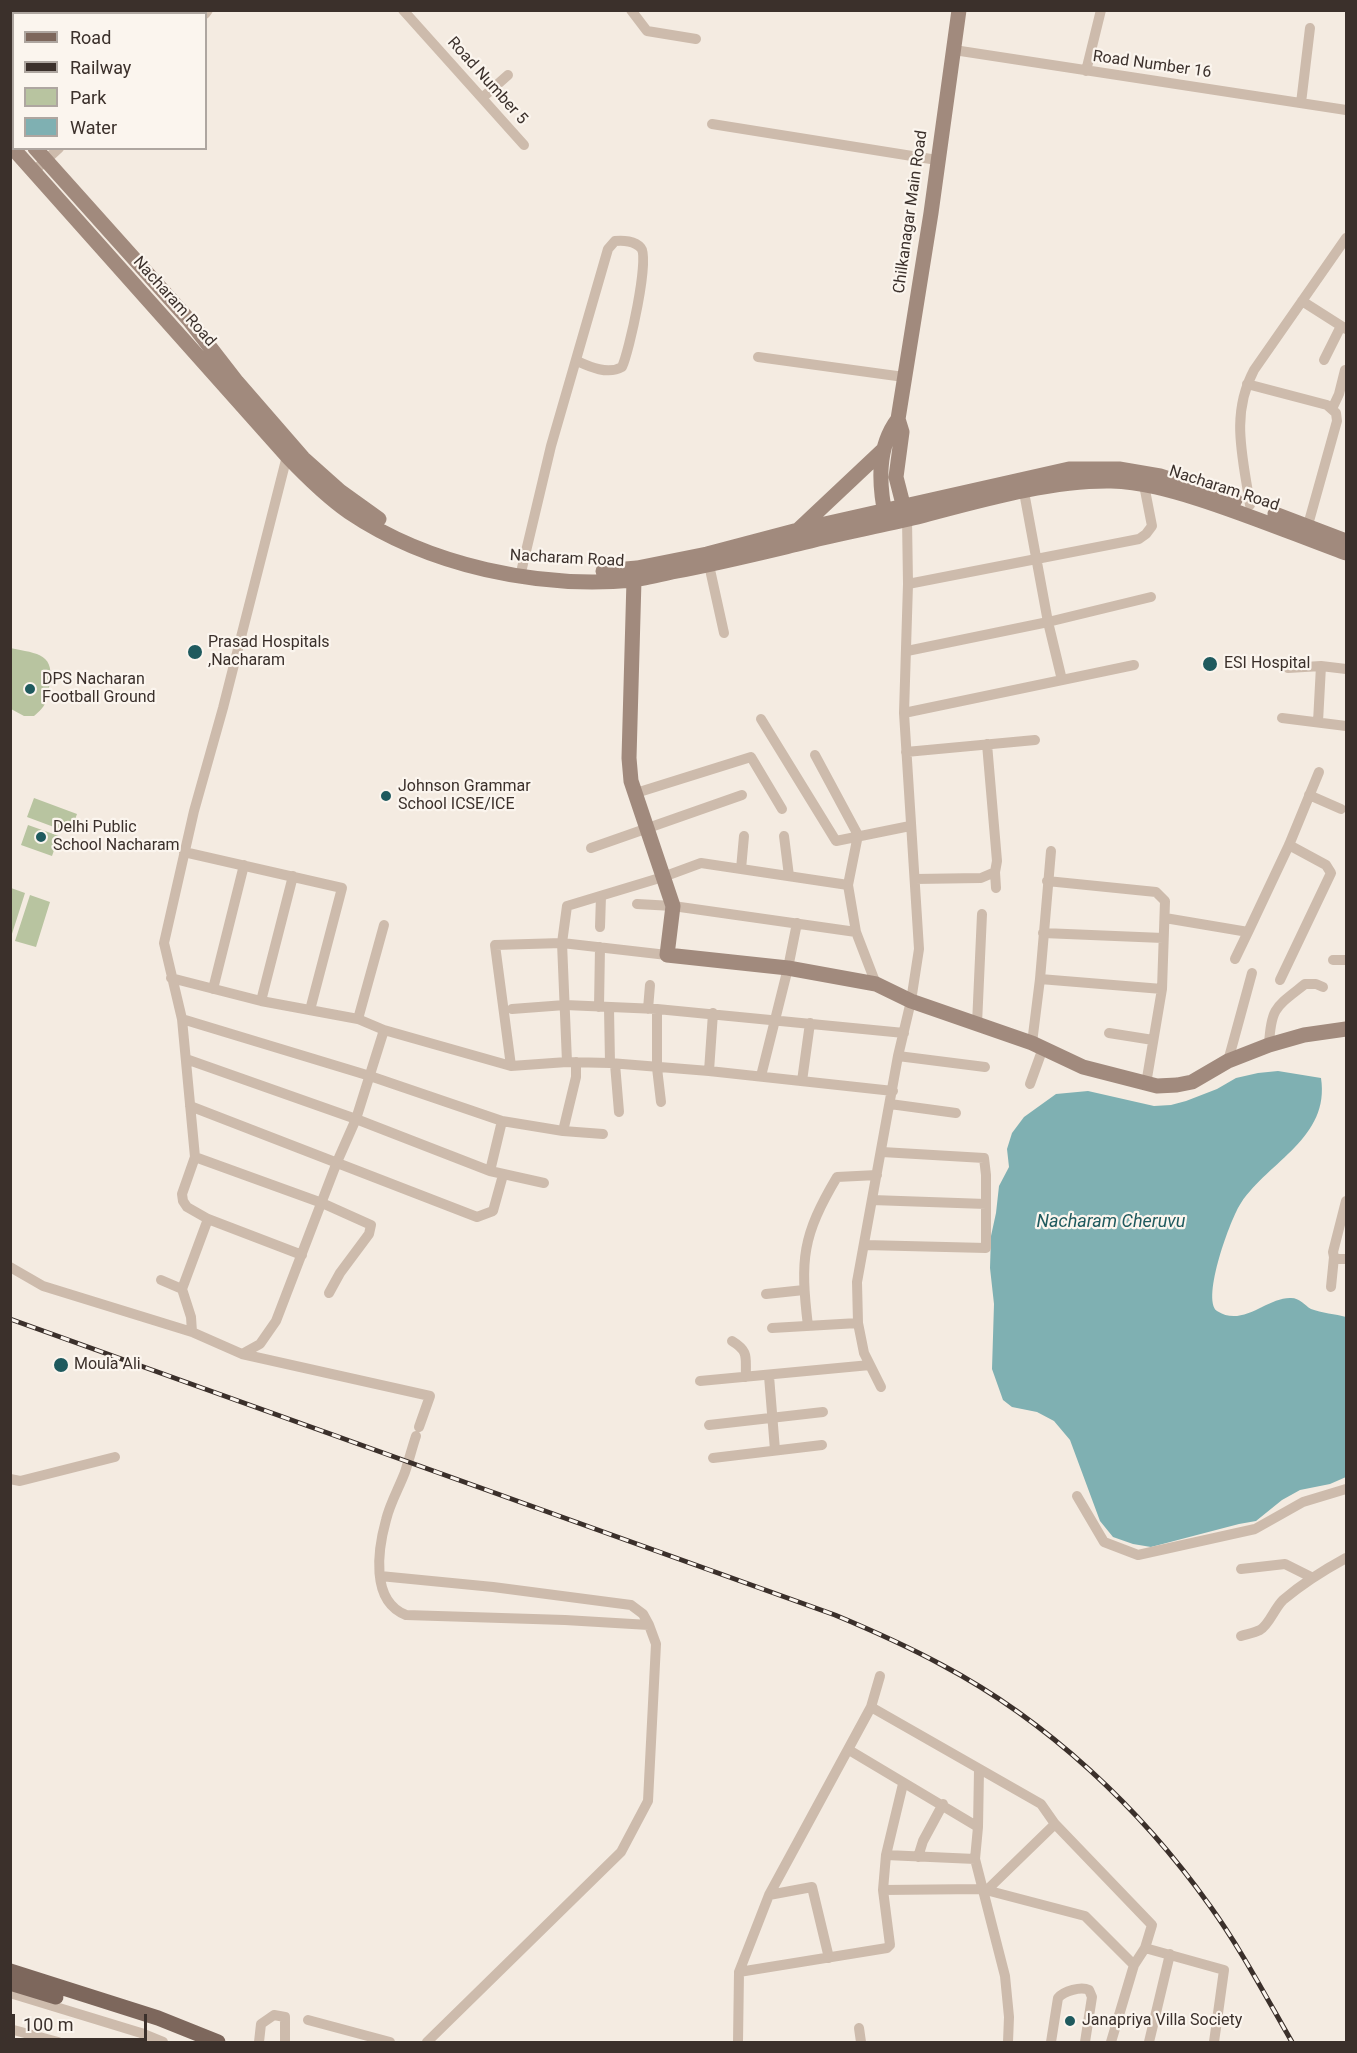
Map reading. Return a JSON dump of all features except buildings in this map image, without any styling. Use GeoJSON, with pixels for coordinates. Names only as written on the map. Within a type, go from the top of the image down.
{"type":"FeatureCollection","features":[{"type":"Feature","properties":{"kind":"main road","name":"Chilkanagar Main Road"},"geometry":{"type":"LineString","coordinates":[[898,419],[959,10]]}},
{"type":"Feature","properties":{"kind":"main road","name":"Nacharam Road"},"geometry":{"type":"LineString","coordinates":[[14,150],[290,452],[374,516],[397,529],[463,555],[522,568],[599,571],[637,568],[707,554],[798,530],[885,517],[1078,482],[1113,481],[1156,486],[1307,532],[1347,541]]}},
{"type":"Feature","properties":{"kind":"main road","name":"Nacharam Road"},"geometry":{"type":"LineString","coordinates":[[37,150],[189,320],[318,488],[348,511],[377,529],[405,542],[460,563],[498,573],[578,580],[634,580],[709,566],[885,517]]}},
{"type":"Feature","properties":{"kind":"main road"},"geometry":{"type":"LineString","coordinates":[[885,517],[880,482],[883,450],[889,430],[898,419]]}},
{"type":"Feature","properties":{"kind":"main road"},"geometry":{"type":"LineString","coordinates":[[898,419],[902,432],[896,477],[905,513]]}},
{"type":"Feature","properties":{"kind":"main road"},"geometry":{"type":"LineString","coordinates":[[798,530],[883,450]]}},
{"type":"Feature","properties":{"kind":"main road","name":"Nacharam Road"},"geometry":{"type":"LineString","coordinates":[[905,513],[1069,469],[1119,469],[1185,482],[1250,505],[1347,553]]}},
{"type":"Feature","properties":{"kind":"main road"},"geometry":{"type":"LineString","coordinates":[[634,580],[628,758],[631,781],[673,906],[667,955],[788,968],[876,984],[911,1001],[1038,1046],[1083,1067],[1157,1086],[1177,1086],[1192,1082],[1228,1060],[1269,1045],[1304,1035],[1347,1029]]}},
{"type":"Feature","properties":{"kind":"main road"},"geometry":{"type":"LineString","coordinates":[[10,1971],[158,2018],[218,2043]]}},
{"type":"Feature","properties":{"kind":"main road"},"geometry":{"type":"LineString","coordinates":[[10,1983],[154,2027],[192,2043]]}},
{"type":"Feature","properties":{"kind":"street","name":"Road Number 5"},"geometry":{"type":"LineString","coordinates":[[403,10],[524,145]]}},
{"type":"Feature","properties":{"kind":"street"},"geometry":{"type":"LineString","coordinates":[[631,10],[647,32],[696,39]]}},
{"type":"Feature","properties":{"kind":"street"},"geometry":{"type":"LineString","coordinates":[[1086,71],[1101,10]]}},
{"type":"Feature","properties":{"kind":"street"},"geometry":{"type":"LineString","coordinates":[[1301,103],[1310,28]]}},
{"type":"Feature","properties":{"kind":"street","name":"Road Number 16"},"geometry":{"type":"LineString","coordinates":[[954,50],[1347,110]]}},
{"type":"Feature","properties":{"kind":"street"},"geometry":{"type":"LineString","coordinates":[[482,98],[508,75]]}},
{"type":"Feature","properties":{"kind":"street"},"geometry":{"type":"LineString","coordinates":[[711,124],[937,160]]}},
{"type":"Feature","properties":{"kind":"street"},"geometry":{"type":"LineString","coordinates":[[33,172],[56,150]]}},
{"type":"Feature","properties":{"kind":"street"},"geometry":{"type":"LineString","coordinates":[[1250,505],[1239,426],[1247,384],[1347,238]]}},
{"type":"Feature","properties":{"kind":"street"},"geometry":{"type":"LineString","coordinates":[[522,568],[551,446],[608,249],[618,240],[636,244],[644,254],[643,278],[622,367],[612,371],[593,368],[577,361]]}},
{"type":"Feature","properties":{"kind":"street"},"geometry":{"type":"LineString","coordinates":[[1336,255],[1347,260]]}},
{"type":"Feature","properties":{"kind":"street"},"geometry":{"type":"LineString","coordinates":[[1302,301],[1344,328],[1324,360]]}},
{"type":"Feature","properties":{"kind":"street"},"geometry":{"type":"LineString","coordinates":[[758,357],[904,377]]}},
{"type":"Feature","properties":{"kind":"street"},"geometry":{"type":"LineString","coordinates":[[1332,409],[1339,394],[1345,370]]}},
{"type":"Feature","properties":{"kind":"street"},"geometry":{"type":"LineString","coordinates":[[1247,384],[1327,405],[1336,412],[1337,421],[1307,532]]}},
{"type":"Feature","properties":{"kind":"street"},"geometry":{"type":"LineString","coordinates":[[290,452],[184,852],[164,943],[182,1019],[195,1157],[182,1194],[183,1201],[187,1207],[208,1219],[302,1255]]}},
{"type":"Feature","properties":{"kind":"street"},"geometry":{"type":"LineString","coordinates":[[908,584],[1139,539],[1152,526],[1144,485]]}},
{"type":"Feature","properties":{"kind":"street"},"geometry":{"type":"LineString","coordinates":[[1024,492],[1048,621],[1062,680]]}},
{"type":"Feature","properties":{"kind":"street"},"geometry":{"type":"LineString","coordinates":[[881,1387],[864,1353],[858,1323],[857,1282],[898,1056],[911,1001],[918,949],[904,713],[908,584],[905,513]]}},
{"type":"Feature","properties":{"kind":"street"},"geometry":{"type":"LineString","coordinates":[[709,566],[724,633]]}},
{"type":"Feature","properties":{"kind":"street"},"geometry":{"type":"LineString","coordinates":[[907,651],[1151,597]]}},
{"type":"Feature","properties":{"kind":"street"},"geometry":{"type":"LineString","coordinates":[[904,713],[1134,665]]}},
{"type":"Feature","properties":{"kind":"street"},"geometry":{"type":"LineString","coordinates":[[1318,722],[1321,666]]}},
{"type":"Feature","properties":{"kind":"street"},"geometry":{"type":"LineString","coordinates":[[1288,668],[1321,666],[1347,669]]}},
{"type":"Feature","properties":{"kind":"street"},"geometry":{"type":"LineString","coordinates":[[1282,718],[1347,726]]}},
{"type":"Feature","properties":{"kind":"street"},"geometry":{"type":"LineString","coordinates":[[761,719],[836,841],[910,826]]}},
{"type":"Feature","properties":{"kind":"street"},"geometry":{"type":"LineString","coordinates":[[906,752],[1035,740]]}},
{"type":"Feature","properties":{"kind":"street"},"geometry":{"type":"LineString","coordinates":[[987,744],[998,861],[995,872],[996,888]]}},
{"type":"Feature","properties":{"kind":"street"},"geometry":{"type":"LineString","coordinates":[[815,755],[858,836],[848,885],[856,932],[876,984]]}},
{"type":"Feature","properties":{"kind":"street"},"geometry":{"type":"LineString","coordinates":[[636,793],[751,757],[782,809]]}},
{"type":"Feature","properties":{"kind":"street"},"geometry":{"type":"LineString","coordinates":[[1235,959],[1289,845],[1319,772]]}},
{"type":"Feature","properties":{"kind":"street"},"geometry":{"type":"LineString","coordinates":[[591,848],[742,795]]}},
{"type":"Feature","properties":{"kind":"street"},"geometry":{"type":"LineString","coordinates":[[1309,795],[1341,809]]}},
{"type":"Feature","properties":{"kind":"street"},"geometry":{"type":"LineString","coordinates":[[741,869],[744,836]]}},
{"type":"Feature","properties":{"kind":"street"},"geometry":{"type":"LineString","coordinates":[[784,836],[789,876]]}},
{"type":"Feature","properties":{"kind":"street"},"geometry":{"type":"LineString","coordinates":[[1280,980],[1331,873],[1326,866],[1289,845]]}},
{"type":"Feature","properties":{"kind":"street"},"geometry":{"type":"LineString","coordinates":[[1030,1084],[1038,1046],[1043,933],[1051,851]]}},
{"type":"Feature","properties":{"kind":"street"},"geometry":{"type":"LineString","coordinates":[[184,852],[342,888],[310,1010]]}},
{"type":"Feature","properties":{"kind":"street"},"geometry":{"type":"LineString","coordinates":[[563,1131],[576,1077],[571,1062],[565,1005],[562,943],[567,906],[701,863],[848,885]]}},
{"type":"Feature","properties":{"kind":"street"},"geometry":{"type":"LineString","coordinates":[[213,989],[244,865]]}},
{"type":"Feature","properties":{"kind":"street"},"geometry":{"type":"LineString","coordinates":[[915,879],[981,878],[995,872]]}},
{"type":"Feature","properties":{"kind":"street"},"geometry":{"type":"LineString","coordinates":[[261,1001],[293,876]]}},
{"type":"Feature","properties":{"kind":"street"},"geometry":{"type":"LineString","coordinates":[[1047,881],[1156,892],[1165,901],[1162,989],[1146,1084]]}},
{"type":"Feature","properties":{"kind":"street"},"geometry":{"type":"LineString","coordinates":[[600,927],[601,896]]}},
{"type":"Feature","properties":{"kind":"street"},"geometry":{"type":"LineString","coordinates":[[637,904],[673,906],[856,932]]}},
{"type":"Feature","properties":{"kind":"street"},"geometry":{"type":"LineString","coordinates":[[977,1024],[982,914]]}},
{"type":"Feature","properties":{"kind":"street"},"geometry":{"type":"LineString","coordinates":[[1165,918],[1248,932]]}},
{"type":"Feature","properties":{"kind":"street"},"geometry":{"type":"LineString","coordinates":[[761,1076],[797,923]]}},
{"type":"Feature","properties":{"kind":"street"},"geometry":{"type":"LineString","coordinates":[[358,1019],[384,925]]}},
{"type":"Feature","properties":{"kind":"street"},"geometry":{"type":"LineString","coordinates":[[1043,933],[1163,938]]}},
{"type":"Feature","properties":{"kind":"street"},"geometry":{"type":"LineString","coordinates":[[511,1066],[495,945],[562,943],[667,955]]}},
{"type":"Feature","properties":{"kind":"street"},"geometry":{"type":"LineString","coordinates":[[600,947],[604,1007],[619,1112]]}},
{"type":"Feature","properties":{"kind":"street"},"geometry":{"type":"LineString","coordinates":[[1332,960],[1347,960]]}},
{"type":"Feature","properties":{"kind":"street"},"geometry":{"type":"LineString","coordinates":[[1228,1060],[1252,973]]}},
{"type":"Feature","properties":{"kind":"street"},"geometry":{"type":"LineString","coordinates":[[171,978],[261,1001],[358,1019],[384,1030],[511,1066],[571,1062],[613,1064],[761,1076],[893,1092]]}},
{"type":"Feature","properties":{"kind":"street"},"geometry":{"type":"LineString","coordinates":[[1040,979],[1162,989]]}},
{"type":"Feature","properties":{"kind":"street"},"geometry":{"type":"LineString","coordinates":[[650,984],[661,1102]]}},
{"type":"Feature","properties":{"kind":"street"},"geometry":{"type":"LineString","coordinates":[[1269,1045],[1270,1022],[1274,1011],[1305,984],[1316,984],[1323,987]]}},
{"type":"Feature","properties":{"kind":"street"},"geometry":{"type":"LineString","coordinates":[[512,1009],[565,1005],[652,1009],[713,1013],[904,1033]]}},
{"type":"Feature","properties":{"kind":"street"},"geometry":{"type":"LineString","coordinates":[[709,1071],[713,1013]]}},
{"type":"Feature","properties":{"kind":"street"},"geometry":{"type":"LineString","coordinates":[[182,1019],[370,1076],[502,1121],[563,1131],[603,1134]]}},
{"type":"Feature","properties":{"kind":"street"},"geometry":{"type":"LineString","coordinates":[[802,1081],[810,1023]]}},
{"type":"Feature","properties":{"kind":"street"},"geometry":{"type":"LineString","coordinates":[[242,1354],[260,1344],[276,1321],[337,1162],[356,1119],[384,1030]]}},
{"type":"Feature","properties":{"kind":"street"},"geometry":{"type":"LineString","coordinates":[[1109,1033],[1153,1040]]}},
{"type":"Feature","properties":{"kind":"street"},"geometry":{"type":"LineString","coordinates":[[898,1056],[985,1067]]}},
{"type":"Feature","properties":{"kind":"street"},"geometry":{"type":"LineString","coordinates":[[186,1059],[356,1119],[489,1171],[544,1183]]}},
{"type":"Feature","properties":{"kind":"street"},"geometry":{"type":"LineString","coordinates":[[890,1104],[956,1113]]}},
{"type":"Feature","properties":{"kind":"street"},"geometry":{"type":"LineString","coordinates":[[190,1106],[477,1217],[492,1210],[503,1174]]}},
{"type":"Feature","properties":{"kind":"street"},"geometry":{"type":"LineString","coordinates":[[489,1171],[502,1121]]}},
{"type":"Feature","properties":{"kind":"street"},"geometry":{"type":"LineString","coordinates":[[865,1245],[986,1248],[984,1158],[882,1152]]}},
{"type":"Feature","properties":{"kind":"street"},"geometry":{"type":"LineString","coordinates":[[195,1157],[322,1203],[371,1225],[372,1229],[369,1234],[340,1272],[329,1293]]}},
{"type":"Feature","properties":{"kind":"street"},"geometry":{"type":"LineString","coordinates":[[808,1326],[804,1290],[804,1252],[820,1206],[837,1177],[877,1175]]}},
{"type":"Feature","properties":{"kind":"street"},"geometry":{"type":"LineString","coordinates":[[872,1200],[986,1204]]}},
{"type":"Feature","properties":{"kind":"street"},"geometry":{"type":"LineString","coordinates":[[1331,1287],[1334,1257],[1347,1201]]}},
{"type":"Feature","properties":{"kind":"street"},"geometry":{"type":"LineString","coordinates":[[192,1332],[191,1317],[182,1289],[208,1219]]}},
{"type":"Feature","properties":{"kind":"street"},"geometry":{"type":"LineString","coordinates":[[1334,1257],[1347,1259]]}},
{"type":"Feature","properties":{"kind":"street"},"geometry":{"type":"LineString","coordinates":[[10,1267],[43,1286],[192,1332],[242,1354],[430,1396],[386,1519],[380,1576],[384,1595],[389,1603],[406,1615],[649,1625]]}},
{"type":"Feature","properties":{"kind":"street"},"geometry":{"type":"LineString","coordinates":[[161,1280],[182,1289]]}},
{"type":"Feature","properties":{"kind":"street"},"geometry":{"type":"LineString","coordinates":[[766,1294],[804,1290]]}},
{"type":"Feature","properties":{"kind":"street"},"geometry":{"type":"LineString","coordinates":[[772,1328],[858,1323]]}},
{"type":"Feature","properties":{"kind":"street"},"geometry":{"type":"LineString","coordinates":[[732,1341],[742,1346],[744,1350],[746,1377]]}},
{"type":"Feature","properties":{"kind":"street"},"geometry":{"type":"LineString","coordinates":[[700,1381],[870,1365]]}},
{"type":"Feature","properties":{"kind":"street"},"geometry":{"type":"LineString","coordinates":[[769,1376],[776,1450]]}},
{"type":"Feature","properties":{"kind":"street"},"geometry":{"type":"LineString","coordinates":[[709,1425],[823,1412]]}},
{"type":"Feature","properties":{"kind":"street"},"geometry":{"type":"LineString","coordinates":[[713,1458],[822,1445]]}},
{"type":"Feature","properties":{"kind":"street"},"geometry":{"type":"LineString","coordinates":[[10,1479],[20,1481],[115,1457]]}},
{"type":"Feature","properties":{"kind":"street"},"geometry":{"type":"LineString","coordinates":[[1077,1496],[1104,1542],[1138,1555],[1255,1528],[1303,1502],[1347,1489]]}},
{"type":"Feature","properties":{"kind":"street"},"geometry":{"type":"LineString","coordinates":[[1241,1636],[1266,1625],[1269,1617],[1281,1602],[1311,1577],[1347,1558]]}},
{"type":"Feature","properties":{"kind":"street"},"geometry":{"type":"LineString","coordinates":[[1241,1569],[1285,1564],[1311,1577]]}},
{"type":"Feature","properties":{"kind":"street"},"geometry":{"type":"LineString","coordinates":[[380,1576],[493,1587],[630,1605],[643,1614],[656,1644],[648,1801],[621,1852],[427,2043]]}},
{"type":"Feature","properties":{"kind":"street"},"geometry":{"type":"LineString","coordinates":[[738,2043],[740,1972],[769,1895],[872,1707],[880,1676]]}},
{"type":"Feature","properties":{"kind":"street"},"geometry":{"type":"LineString","coordinates":[[872,1707],[1041,1804],[1055,1824],[1152,1925],[1145,1948],[1134,1965],[1111,2043]]}},
{"type":"Feature","properties":{"kind":"street"},"geometry":{"type":"LineString","coordinates":[[849,1750],[903,1784],[943,1804],[978,1827]]}},
{"type":"Feature","properties":{"kind":"street"},"geometry":{"type":"LineString","coordinates":[[979,1770],[975,1859],[985,1889],[1005,1976],[1009,2018],[1008,2043]]}},
{"type":"Feature","properties":{"kind":"street"},"geometry":{"type":"LineString","coordinates":[[740,1972],[887,1948],[890,1945],[883,1890],[886,1855],[903,1784]]}},
{"type":"Feature","properties":{"kind":"street"},"geometry":{"type":"LineString","coordinates":[[918,1857],[923,1841],[943,1804]]}},
{"type":"Feature","properties":{"kind":"street"},"geometry":{"type":"LineString","coordinates":[[985,1889],[1055,1824]]}},
{"type":"Feature","properties":{"kind":"street"},"geometry":{"type":"LineString","coordinates":[[886,1855],[975,1859]]}},
{"type":"Feature","properties":{"kind":"street"},"geometry":{"type":"LineString","coordinates":[[769,1895],[812,1887],[829,1958]]}},
{"type":"Feature","properties":{"kind":"street"},"geometry":{"type":"LineString","coordinates":[[883,1890],[985,1889],[1085,1916],[1134,1965]]}},
{"type":"Feature","properties":{"kind":"street"},"geometry":{"type":"LineString","coordinates":[[1145,1948],[1224,1970],[1214,2043]]}},
{"type":"Feature","properties":{"kind":"street"},"geometry":{"type":"LineString","coordinates":[[1149,2043],[1170,1954]]}},
{"type":"Feature","properties":{"kind":"street"},"geometry":{"type":"LineString","coordinates":[[1051,2043],[1058,1998],[1064,1993],[1084,1988],[1089,1990],[1092,1997],[1085,2043]]}},
{"type":"Feature","properties":{"kind":"street"},"geometry":{"type":"LineString","coordinates":[[10,1993],[138,2038],[164,2043]]}},
{"type":"Feature","properties":{"kind":"street"},"geometry":{"type":"LineString","coordinates":[[259,2043],[261,2024],[274,2015],[285,2017],[285,2043]]}},
{"type":"Feature","properties":{"kind":"street"},"geometry":{"type":"LineString","coordinates":[[308,2020],[390,2043]]}},
{"type":"Feature","properties":{"kind":"street"},"geometry":{"type":"LineString","coordinates":[[859,2028],[861,2043]]}},
{"type":"Feature","properties":{"kind":"street"},"geometry":{"type":"LineString","coordinates":[[10,2029],[58,2043]]}},
{"type":"Feature","properties":{"kind":"green space","name":"DPS Nacharan Football Ground"},"geometry":{"type":"Polygon","coordinates":[[[10,648],[43,657],[50,668],[51,676],[46,701],[34,716],[24,716],[11,709],[10,648]]]}},
{"type":"Feature","properties":{"kind":"green space"},"geometry":{"type":"Polygon","coordinates":[[[34,798],[77,814],[70,833],[27,817],[34,798]]]}},
{"type":"Feature","properties":{"kind":"green space"},"geometry":{"type":"Polygon","coordinates":[[[28,825],[59,836],[52,856],[21,845],[28,825]]]}},
{"type":"Feature","properties":{"kind":"green space"},"geometry":{"type":"Polygon","coordinates":[[[10,888],[25,893],[11,937],[10,888]]]}},
{"type":"Feature","properties":{"kind":"green space"},"geometry":{"type":"Polygon","coordinates":[[[30,895],[50,902],[36,947],[15,941],[30,895]]]}},
{"type":"Feature","properties":{"kind":"water","name":"Nacharam Cheruvu"},"geometry":{"type":"Polygon","coordinates":[[[1278,1071],[1321,1078],[1321,1099],[1316,1117],[1307,1133],[1253,1188],[1236,1211],[1219,1258],[1213,1303],[1217,1311],[1236,1316],[1282,1299],[1294,1298],[1319,1312],[1346,1317],[1346,1477],[1330,1484],[1300,1490],[1282,1500],[1256,1521],[1151,1547],[1133,1544],[1113,1537],[1100,1521],[1070,1440],[1054,1421],[1037,1412],[1012,1407],[1003,1400],[992,1369],[994,1304],[990,1268],[991,1236],[999,1186],[1009,1167],[1007,1149],[1012,1133],[1024,1117],[1056,1094],[1088,1091],[1154,1106],[1171,1105],[1217,1089],[1236,1078],[1278,1071]]]}},
{"type":"Feature","properties":{"kind":"railway"},"geometry":{"type":"LineString","coordinates":[[10,1319],[835,1615],[942,1665],[981,1687],[1055,1740],[1090,1770],[1154,1835],[1221,1922],[1292,2042]]}},
{"type":"Feature","properties":{"kind":"place","name":"Prasad Hospitals ,Nacharam"},"geometry":{"type":"Point","coordinates":[195,652]}},
{"type":"Feature","properties":{"kind":"place","name":"ESI Hospital"},"geometry":{"type":"Point","coordinates":[1210,664]}},
{"type":"Feature","properties":{"kind":"place","name":"DPS Nacharan Football Ground"},"geometry":{"type":"Point","coordinates":[30,689]}},
{"type":"Feature","properties":{"kind":"place","name":"Johnson Grammar School ICSE/ICE"},"geometry":{"type":"Point","coordinates":[386,796]}},
{"type":"Feature","properties":{"kind":"place","name":"Delhi Public School Nacharam"},"geometry":{"type":"Point","coordinates":[41,837]}},
{"type":"Feature","properties":{"kind":"place","name":"Moula Ali"},"geometry":{"type":"Point","coordinates":[61,1365]}},
{"type":"Feature","properties":{"kind":"place","name":"Janapriya Villa Society"},"geometry":{"type":"Point","coordinates":[1070,2021]}}]}
